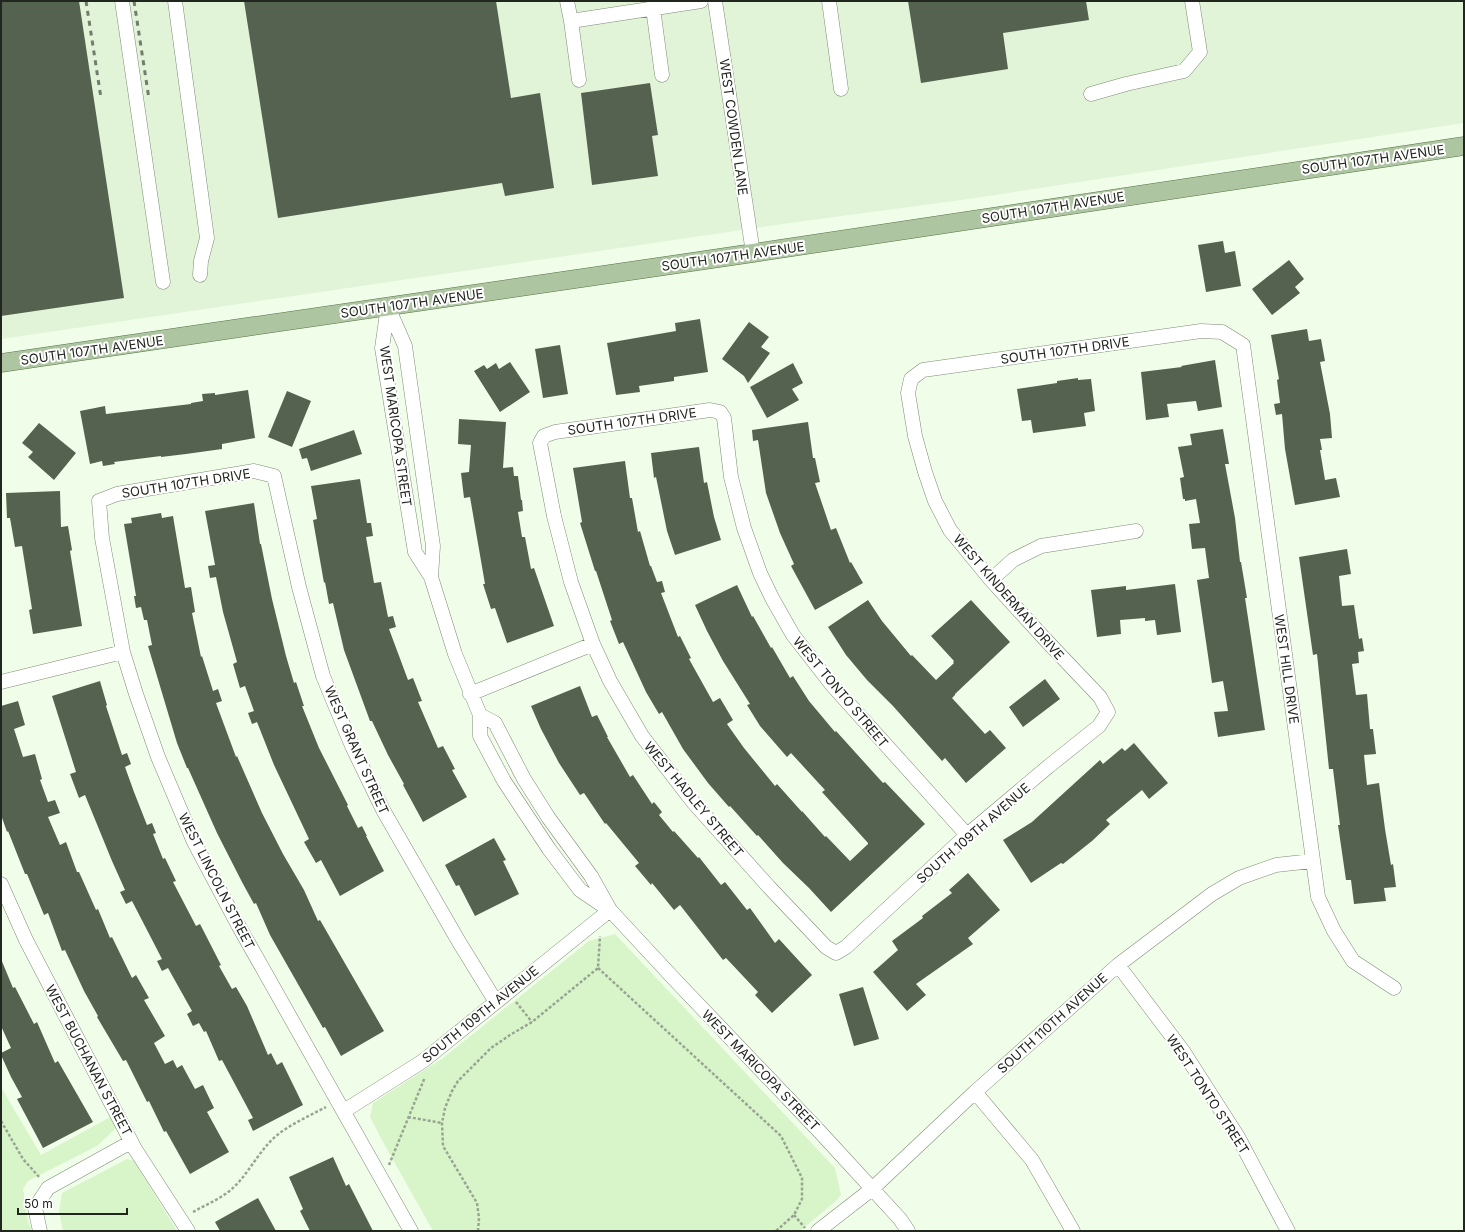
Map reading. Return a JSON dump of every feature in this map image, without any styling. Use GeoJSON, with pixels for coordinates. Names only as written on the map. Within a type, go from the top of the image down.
{"type":"FeatureCollection","features":[{"type":"Feature","properties":{"kind":"main road","name":"SOUTH 107TH AVENUE"},"geometry":{"type":"LineString","coordinates":[[1,363],[753,253],[1464,146]]}},
{"type":"Feature","properties":{"kind":"street"},"geometry":{"type":"LineString","coordinates":[[122,1],[163,282]]}},
{"type":"Feature","properties":{"kind":"street"},"geometry":{"type":"LineString","coordinates":[[175,1],[207,238],[201,261],[200,275]]}},
{"type":"Feature","properties":{"kind":"street"},"geometry":{"type":"LineString","coordinates":[[568,1],[579,80]]}},
{"type":"Feature","properties":{"kind":"street"},"geometry":{"type":"LineString","coordinates":[[571,21],[701,1]]}},
{"type":"Feature","properties":{"kind":"street","name":"WEST COWDEN LANE"},"geometry":{"type":"LineString","coordinates":[[715,1],[753,253]]}},
{"type":"Feature","properties":{"kind":"street"},"geometry":{"type":"LineString","coordinates":[[829,1],[841,89]]}},
{"type":"Feature","properties":{"kind":"street"},"geometry":{"type":"LineString","coordinates":[[1091,94],[1126,84],[1184,71],[1200,52],[1192,1]]}},
{"type":"Feature","properties":{"kind":"street"},"geometry":{"type":"LineString","coordinates":[[652,8],[662,75]]}},
{"type":"Feature","properties":{"kind":"street","name":"WEST MARICOPA STREET"},"geometry":{"type":"LineString","coordinates":[[388,306],[382,348],[415,552],[431,577],[455,654],[470,694],[480,715],[480,736],[504,781],[526,816],[580,890],[675,980],[820,1132],[900,1219],[908,1231]]}},
{"type":"Feature","properties":{"kind":"street","name":"WEST MARICOPA STREET"},"geometry":{"type":"LineString","coordinates":[[388,306],[405,346],[433,546],[431,577]]}},
{"type":"Feature","properties":{"kind":"street","name":"SOUTH 107TH DRIVE"},"geometry":{"type":"LineString","coordinates":[[911,379],[923,370],[1201,331],[1222,332]]}},
{"type":"Feature","properties":{"kind":"street","name":"WEST HILL DRIVE"},"geometry":{"type":"LineString","coordinates":[[1222,332],[1243,345],[1312,861],[1318,896],[1334,931],[1353,961],[1394,988]]}},
{"type":"Feature","properties":{"kind":"street","name":"WEST KINDERMAN DRIVE"},"geometry":{"type":"LineString","coordinates":[[911,379],[908,393],[915,436],[935,501],[950,530],[991,580],[1100,697],[1108,712]]}},
{"type":"Feature","properties":{"kind":"street","name":"SOUTH 107TH DRIVE"},"geometry":{"type":"LineString","coordinates":[[544,436],[555,432],[710,410],[720,412]]}},
{"type":"Feature","properties":{"kind":"street","name":"WEST TONTO STREET"},"geometry":{"type":"LineString","coordinates":[[720,412],[724,418],[731,477],[744,528],[760,573],[793,635],[832,685],[967,835]]}},
{"type":"Feature","properties":{"kind":"street","name":"WEST HADLEY STREET"},"geometry":{"type":"LineString","coordinates":[[544,436],[540,443],[554,516],[571,582],[593,644],[610,681],[642,736],[693,802],[769,887],[826,947],[836,953]]}},
{"type":"Feature","properties":{"kind":"street","name":"SOUTH 107TH DRIVE"},"geometry":{"type":"LineString","coordinates":[[98,501],[117,494],[254,471],[274,476]]}},
{"type":"Feature","properties":{"kind":"street","name":"WEST GRANT STREET"},"geometry":{"type":"LineString","coordinates":[[274,476],[299,587],[323,676],[352,746],[383,810],[459,942],[496,1002]]}},
{"type":"Feature","properties":{"kind":"street","name":"WEST LINCOLN STREET"},"geometry":{"type":"LineString","coordinates":[[98,501],[102,538],[123,652],[158,757],[194,842],[237,923],[411,1231]]}},
{"type":"Feature","properties":{"kind":"street"},"geometry":{"type":"LineString","coordinates":[[991,580],[1012,560],[1041,546],[1136,531]]}},
{"type":"Feature","properties":{"kind":"street"},"geometry":{"type":"LineString","coordinates":[[470,694],[593,644]]}},
{"type":"Feature","properties":{"kind":"street"},"geometry":{"type":"LineString","coordinates":[[1,682],[123,652]]}},
{"type":"Feature","properties":{"kind":"street","name":"SOUTH 109TH AVENUE"},"geometry":{"type":"LineString","coordinates":[[836,953],[846,948],[967,835],[1099,726],[1108,712]]}},
{"type":"Feature","properties":{"kind":"street","name":"WEST MARICOPA STREET"},"geometry":{"type":"LineString","coordinates":[[480,715],[495,723],[524,779],[552,823],[591,876],[606,914]]}},
{"type":"Feature","properties":{"kind":"street","name":"SOUTH 110TH AVENUE"},"geometry":{"type":"LineString","coordinates":[[818,1231],[872,1189],[975,1092],[1118,965],[1212,894],[1239,878],[1276,865],[1312,861]]}},
{"type":"Feature","properties":{"kind":"street","name":"WEST BUCHANAN STREET"},"geometry":{"type":"LineString","coordinates":[[1,884],[26,940],[132,1142],[188,1231]]}},
{"type":"Feature","properties":{"kind":"street","name":"SOUTH 109TH AVENUE"},"geometry":{"type":"LineString","coordinates":[[341,1106],[423,1061],[606,914]]}},
{"type":"Feature","properties":{"kind":"street","name":"WEST TONTO STREET"},"geometry":{"type":"LineString","coordinates":[[1118,965],[1183,1051],[1238,1137],[1288,1231]]}},
{"type":"Feature","properties":{"kind":"street"},"geometry":{"type":"LineString","coordinates":[[975,1092],[1032,1160],[1073,1231]]}},
{"type":"Feature","properties":{"kind":"street"},"geometry":{"type":"LineString","coordinates":[[40,1231],[35,1208],[48,1188],[132,1142]]}},
{"type":"Feature","properties":{"kind":"path"},"geometry":{"type":"LineString","coordinates":[[478,1231],[479,1218],[477,1203],[443,1146],[442,1123],[445,1108],[458,1081],[491,1048],[532,1022],[598,968],[606,914]]}},
{"type":"Feature","properties":{"kind":"path"},"geometry":{"type":"LineString","coordinates":[[598,968],[780,1136],[802,1178],[802,1199],[794,1215],[776,1231]]}},
{"type":"Feature","properties":{"kind":"path"},"geometry":{"type":"LineString","coordinates":[[509,992],[532,1022]]}},
{"type":"Feature","properties":{"kind":"path"},"geometry":{"type":"LineString","coordinates":[[383,1180],[436,1050]]}},
{"type":"Feature","properties":{"kind":"path"},"geometry":{"type":"LineString","coordinates":[[180,1219],[224,1195],[235,1186],[262,1150],[276,1136],[294,1123],[341,1106]]}},
{"type":"Feature","properties":{"kind":"path"},"geometry":{"type":"LineString","coordinates":[[408,1117],[442,1123]]}},
{"type":"Feature","properties":{"kind":"path"},"geometry":{"type":"LineString","coordinates":[[1,1121],[24,1159],[48,1188]]}},
{"type":"Feature","properties":{"kind":"path"},"geometry":{"type":"LineString","coordinates":[[794,1215],[808,1231]]}},
{"type":"Feature","properties":{"kind":"shaded area"},"geometry":{"type":"Polygon","coordinates":[[[1,1],[1464,1],[1464,123],[976,198],[783,224],[1,339],[1,1]]]}},
{"type":"Feature","properties":{"kind":"shaded area"},"geometry":{"type":"Polygon","coordinates":[[[615,934],[835,1168],[841,1195],[800,1231],[433,1231],[370,1117],[373,1103],[443,1058],[589,941],[615,934]]]}},
{"type":"Feature","properties":{"kind":"shaded area"},"geometry":{"type":"Polygon","coordinates":[[[1,1087],[41,1155],[112,1116],[116,1128],[97,1146],[28,1181],[23,1189],[28,1221],[32,1231],[1,1231],[1,1087]]]}},
{"type":"Feature","properties":{"kind":"shaded area"},"geometry":{"type":"Polygon","coordinates":[[[127,1159],[134,1161],[177,1231],[63,1231],[59,1212],[62,1193],[127,1159]]]}},
{"type":"Feature","properties":{"kind":"building"},"geometry":{"type":"Polygon","coordinates":[[[1,1],[79,1],[124,298],[1,316],[1,1]]]}},
{"type":"Feature","properties":{"kind":"building"},"geometry":{"type":"Polygon","coordinates":[[[244,1],[496,1],[511,98],[540,93],[554,188],[505,196],[502,183],[278,218],[244,1]]]}},
{"type":"Feature","properties":{"kind":"building"},"geometry":{"type":"Polygon","coordinates":[[[908,1],[1086,1],[1089,20],[1003,33],[1008,69],[921,83],[908,1]]]}},
{"type":"Feature","properties":{"kind":"building"},"geometry":{"type":"Polygon","coordinates":[[[650,83],[658,135],[652,136],[658,176],[592,185],[581,93],[650,83]]]}},
{"type":"Feature","properties":{"kind":"building"},"geometry":{"type":"Polygon","coordinates":[[[1223,241],[1225,253],[1235,251],[1241,286],[1206,292],[1198,245],[1223,241]]]}},
{"type":"Feature","properties":{"kind":"building"},"geometry":{"type":"Polygon","coordinates":[[[1289,260],[1304,279],[1295,287],[1300,293],[1272,315],[1252,289],[1289,260]]]}},
{"type":"Feature","properties":{"kind":"building"},"geometry":{"type":"Polygon","coordinates":[[[700,319],[708,372],[674,377],[674,381],[639,386],[640,392],[616,395],[607,343],[676,331],[675,323],[700,319]]]}},
{"type":"Feature","properties":{"kind":"building"},"geometry":{"type":"Polygon","coordinates":[[[749,322],[769,337],[761,347],[770,353],[748,383],[744,376],[722,359],[749,322]]]}},
{"type":"Feature","properties":{"kind":"building"},"geometry":{"type":"Polygon","coordinates":[[[1307,329],[1309,341],[1321,339],[1325,361],[1320,362],[1330,414],[1332,438],[1320,439],[1322,450],[1320,450],[1325,480],[1336,478],[1340,497],[1295,505],[1285,449],[1282,414],[1276,415],[1274,404],[1280,403],[1277,380],[1279,379],[1271,335],[1307,329]]]}},
{"type":"Feature","properties":{"kind":"building"},"geometry":{"type":"Polygon","coordinates":[[[560,345],[568,394],[543,398],[535,349],[560,345]]]}},
{"type":"Feature","properties":{"kind":"building"},"geometry":{"type":"Polygon","coordinates":[[[1215,360],[1222,407],[1198,411],[1196,401],[1167,404],[1169,417],[1146,420],[1141,372],[1182,367],[1181,366],[1215,360]]]}},
{"type":"Feature","properties":{"kind":"building"},"geometry":{"type":"Polygon","coordinates":[[[510,362],[530,392],[500,412],[474,371],[484,365],[487,369],[496,363],[499,369],[510,362]]]}},
{"type":"Feature","properties":{"kind":"building"},"geometry":{"type":"Polygon","coordinates":[[[793,363],[803,383],[792,389],[799,400],[767,418],[750,387],[793,363]]]}},
{"type":"Feature","properties":{"kind":"building"},"geometry":{"type":"Polygon","coordinates":[[[1078,378],[1078,380],[1091,379],[1095,411],[1084,413],[1086,426],[1033,433],[1031,420],[1022,421],[1017,389],[1078,378]]]}},
{"type":"Feature","properties":{"kind":"building"},"geometry":{"type":"Polygon","coordinates":[[[248,390],[255,438],[222,444],[222,449],[114,462],[115,464],[103,466],[102,461],[90,464],[80,411],[105,406],[106,414],[191,404],[203,401],[202,394],[215,393],[215,395],[248,390]]]}},
{"type":"Feature","properties":{"kind":"building"},"geometry":{"type":"Polygon","coordinates":[[[287,391],[311,401],[292,447],[268,437],[287,391]]]}},
{"type":"Feature","properties":{"kind":"building"},"geometry":{"type":"Polygon","coordinates":[[[459,419],[506,422],[503,468],[513,467],[514,476],[518,476],[523,511],[518,512],[522,537],[525,537],[531,569],[534,568],[554,626],[507,643],[495,608],[491,609],[483,584],[485,584],[470,497],[464,498],[461,473],[469,472],[471,445],[458,444],[459,419]]]}},
{"type":"Feature","properties":{"kind":"building"},"geometry":{"type":"Polygon","coordinates":[[[808,422],[813,458],[815,458],[820,482],[815,483],[831,530],[836,528],[850,563],[851,562],[863,583],[815,610],[791,566],[794,564],[780,533],[766,493],[758,440],[753,441],[752,430],[808,422]]]}},
{"type":"Feature","properties":{"kind":"building"},"geometry":{"type":"Polygon","coordinates":[[[39,423],[76,453],[54,480],[28,457],[33,452],[22,443],[39,423]]]}},
{"type":"Feature","properties":{"kind":"building"},"geometry":{"type":"Polygon","coordinates":[[[1223,429],[1229,464],[1225,464],[1235,518],[1240,562],[1247,598],[1245,598],[1265,730],[1218,737],[1214,712],[1228,711],[1223,681],[1212,683],[1197,580],[1209,578],[1205,548],[1192,549],[1189,524],[1200,523],[1196,499],[1185,501],[1185,499],[1183,499],[1180,478],[1184,477],[1178,447],[1192,445],[1190,434],[1223,429]]]}},
{"type":"Feature","properties":{"kind":"building"},"geometry":{"type":"Polygon","coordinates":[[[354,430],[362,454],[311,471],[307,458],[302,459],[299,449],[354,430]]]}},
{"type":"Feature","properties":{"kind":"building"},"geometry":{"type":"Polygon","coordinates":[[[699,447],[704,483],[707,482],[714,517],[721,540],[675,555],[667,531],[656,477],[654,478],[651,453],[699,447]]]}},
{"type":"Feature","properties":{"kind":"building"},"geometry":{"type":"Polygon","coordinates":[[[625,461],[630,498],[632,498],[638,532],[640,531],[650,566],[657,582],[662,581],[665,592],[661,593],[678,637],[680,636],[691,658],[689,659],[713,702],[720,698],[733,720],[727,724],[744,748],[775,786],[777,784],[825,837],[826,836],[850,861],[868,844],[822,792],[825,790],[791,753],[787,757],[760,726],[747,705],[750,704],[723,661],[707,631],[695,605],[737,585],[752,617],[753,616],[790,678],[793,676],[809,701],[835,732],[836,731],[883,783],[885,782],[925,824],[831,912],[730,806],[729,807],[708,783],[683,749],[662,712],[659,714],[646,692],[623,642],[619,644],[610,621],[612,620],[580,523],[582,522],[573,468],[625,461]]]}},
{"type":"Feature","properties":{"kind":"building"},"geometry":{"type":"Polygon","coordinates":[[[360,479],[367,523],[371,523],[373,536],[366,537],[374,583],[381,582],[388,617],[393,616],[396,627],[389,629],[408,680],[413,678],[422,701],[418,702],[438,748],[443,746],[455,769],[452,770],[467,797],[423,822],[372,721],[370,721],[344,650],[333,603],[329,604],[325,582],[324,583],[313,520],[317,519],[311,486],[360,479]]]}},
{"type":"Feature","properties":{"kind":"building"},"geometry":{"type":"Polygon","coordinates":[[[60,491],[61,527],[68,526],[72,550],[70,551],[82,626],[33,634],[29,610],[32,609],[22,546],[15,547],[10,518],[7,518],[6,493],[60,491]]]}},
{"type":"Feature","properties":{"kind":"building"},"geometry":{"type":"Polygon","coordinates":[[[254,503],[260,544],[272,599],[294,683],[296,682],[304,706],[302,706],[319,748],[348,805],[347,806],[358,828],[362,826],[384,871],[340,896],[321,860],[316,863],[304,842],[309,839],[274,765],[257,722],[252,724],[248,713],[254,711],[245,686],[240,688],[233,664],[237,662],[223,612],[216,577],[210,578],[208,566],[215,565],[205,511],[254,503]]]}},
{"type":"Feature","properties":{"kind":"building"},"geometry":{"type":"Polygon","coordinates":[[[161,513],[162,518],[173,516],[185,588],[191,587],[195,612],[192,613],[201,657],[202,656],[213,691],[218,689],[222,701],[216,703],[236,757],[237,756],[262,813],[304,890],[318,921],[320,920],[384,1031],[341,1056],[325,1027],[323,1028],[270,935],[256,903],[254,904],[242,882],[217,833],[177,743],[148,646],[152,645],[147,620],[144,620],[141,607],[136,608],[134,596],[136,596],[124,524],[132,523],[131,518],[161,513]]]}},
{"type":"Feature","properties":{"kind":"building"},"geometry":{"type":"Polygon","coordinates":[[[1347,549],[1351,574],[1339,576],[1342,606],[1354,605],[1359,639],[1362,638],[1364,651],[1358,652],[1359,663],[1352,664],[1356,695],[1367,694],[1370,729],[1373,729],[1376,754],[1364,755],[1367,785],[1379,783],[1385,829],[1391,865],[1393,864],[1396,887],[1384,888],[1386,901],[1354,904],[1351,880],[1346,880],[1338,825],[1340,825],[1333,769],[1329,769],[1317,654],[1313,655],[1299,557],[1347,549]]]}},
{"type":"Feature","properties":{"kind":"building"},"geometry":{"type":"Polygon","coordinates":[[[1175,584],[1181,632],[1157,635],[1155,620],[1145,621],[1145,618],[1120,620],[1121,634],[1097,637],[1091,590],[1126,586],[1126,590],[1175,584]]]}},
{"type":"Feature","properties":{"kind":"building"},"geometry":{"type":"Polygon","coordinates":[[[868,600],[882,621],[911,656],[912,655],[936,680],[954,663],[954,661],[931,636],[971,600],[1010,642],[952,698],[985,734],[990,730],[1006,748],[966,783],[945,758],[942,761],[893,706],[867,680],[846,655],[828,627],[868,600]]]}},
{"type":"Feature","properties":{"kind":"building"},"geometry":{"type":"Polygon","coordinates":[[[1045,679],[1060,699],[1023,727],[1009,707],[1045,679]]]}},
{"type":"Feature","properties":{"kind":"building"},"geometry":{"type":"Polygon","coordinates":[[[100,681],[107,705],[106,706],[122,755],[127,753],[131,764],[125,767],[134,792],[147,825],[152,823],[156,833],[153,834],[163,859],[165,858],[176,881],[173,882],[196,926],[200,924],[221,965],[219,966],[232,989],[236,987],[247,1006],[268,1055],[271,1053],[277,1065],[282,1062],[303,1105],[253,1131],[248,1120],[253,1118],[222,1060],[219,1061],[206,1031],[204,1032],[199,1023],[193,1026],[187,1014],[192,1011],[168,968],[162,971],[157,961],[162,959],[132,901],[126,904],[120,892],[125,890],[85,795],[79,798],[70,774],[76,772],[52,696],[100,681]]]}},
{"type":"Feature","properties":{"kind":"building"},"geometry":{"type":"Polygon","coordinates":[[[580,686],[592,717],[597,715],[607,737],[630,777],[633,775],[652,804],[654,802],[662,812],[659,815],[673,832],[674,831],[698,858],[699,857],[721,885],[725,882],[747,910],[750,908],[775,943],[779,939],[812,975],[772,1013],[755,995],[758,992],[726,958],[723,960],[680,905],[674,910],[652,883],[651,885],[635,866],[639,863],[606,823],[605,824],[584,793],[580,795],[559,763],[531,706],[580,686]]]}},
{"type":"Feature","properties":{"kind":"building"},"geometry":{"type":"Polygon","coordinates":[[[18,701],[25,725],[14,729],[23,757],[35,754],[42,779],[40,780],[48,802],[55,800],[60,813],[48,817],[60,845],[66,842],[77,872],[79,872],[96,910],[98,909],[110,938],[112,937],[132,978],[136,975],[149,998],[144,1000],[165,1036],[154,1043],[165,1064],[173,1060],[177,1068],[182,1065],[195,1089],[203,1085],[214,1108],[207,1112],[229,1152],[190,1174],[166,1131],[164,1132],[149,1101],[147,1102],[126,1060],[123,1061],[97,1017],[98,1016],[84,991],[65,950],[62,951],[48,913],[44,915],[27,874],[25,874],[8,831],[7,832],[1,815],[1,706],[18,701]]]}},
{"type":"Feature","properties":{"kind":"building"},"geometry":{"type":"Polygon","coordinates":[[[1134,743],[1168,783],[1149,799],[1142,790],[1106,820],[1110,824],[1092,841],[1063,864],[1061,863],[1031,883],[1003,840],[1032,822],[1100,760],[1103,764],[1122,748],[1125,751],[1134,743]]]}},
{"type":"Feature","properties":{"kind":"building"},"geometry":{"type":"Polygon","coordinates":[[[494,838],[506,860],[503,861],[519,894],[475,916],[459,885],[456,886],[445,865],[494,838]]]}},
{"type":"Feature","properties":{"kind":"building"},"geometry":{"type":"Polygon","coordinates":[[[968,873],[1000,910],[968,938],[973,944],[916,984],[926,995],[907,1011],[873,972],[898,950],[892,941],[923,918],[922,916],[952,893],[949,890],[968,873]]]}},
{"type":"Feature","properties":{"kind":"building"},"geometry":{"type":"Polygon","coordinates":[[[1,959],[13,988],[15,987],[34,1024],[37,1022],[55,1063],[58,1061],[93,1122],[43,1148],[17,1099],[22,1097],[1,1055],[1,1053],[11,1048],[1,1026],[1,959]]]}},
{"type":"Feature","properties":{"kind":"building"},"geometry":{"type":"Polygon","coordinates":[[[863,987],[879,1039],[854,1046],[839,994],[863,987]]]}},
{"type":"Feature","properties":{"kind":"building"},"geometry":{"type":"Polygon","coordinates":[[[333,1157],[346,1186],[349,1184],[373,1231],[310,1231],[300,1211],[303,1209],[289,1177],[333,1157]]]}},
{"type":"Feature","properties":{"kind":"building"},"geometry":{"type":"Polygon","coordinates":[[[258,1198],[276,1231],[220,1231],[215,1222],[258,1198]]]}},
{"type":"Feature","properties":{"kind":"railway"},"geometry":{"type":"LineString","coordinates":[[86,1],[101,98]]}},
{"type":"Feature","properties":{"kind":"railway"},"geometry":{"type":"LineString","coordinates":[[134,1],[149,99]]}}]}
